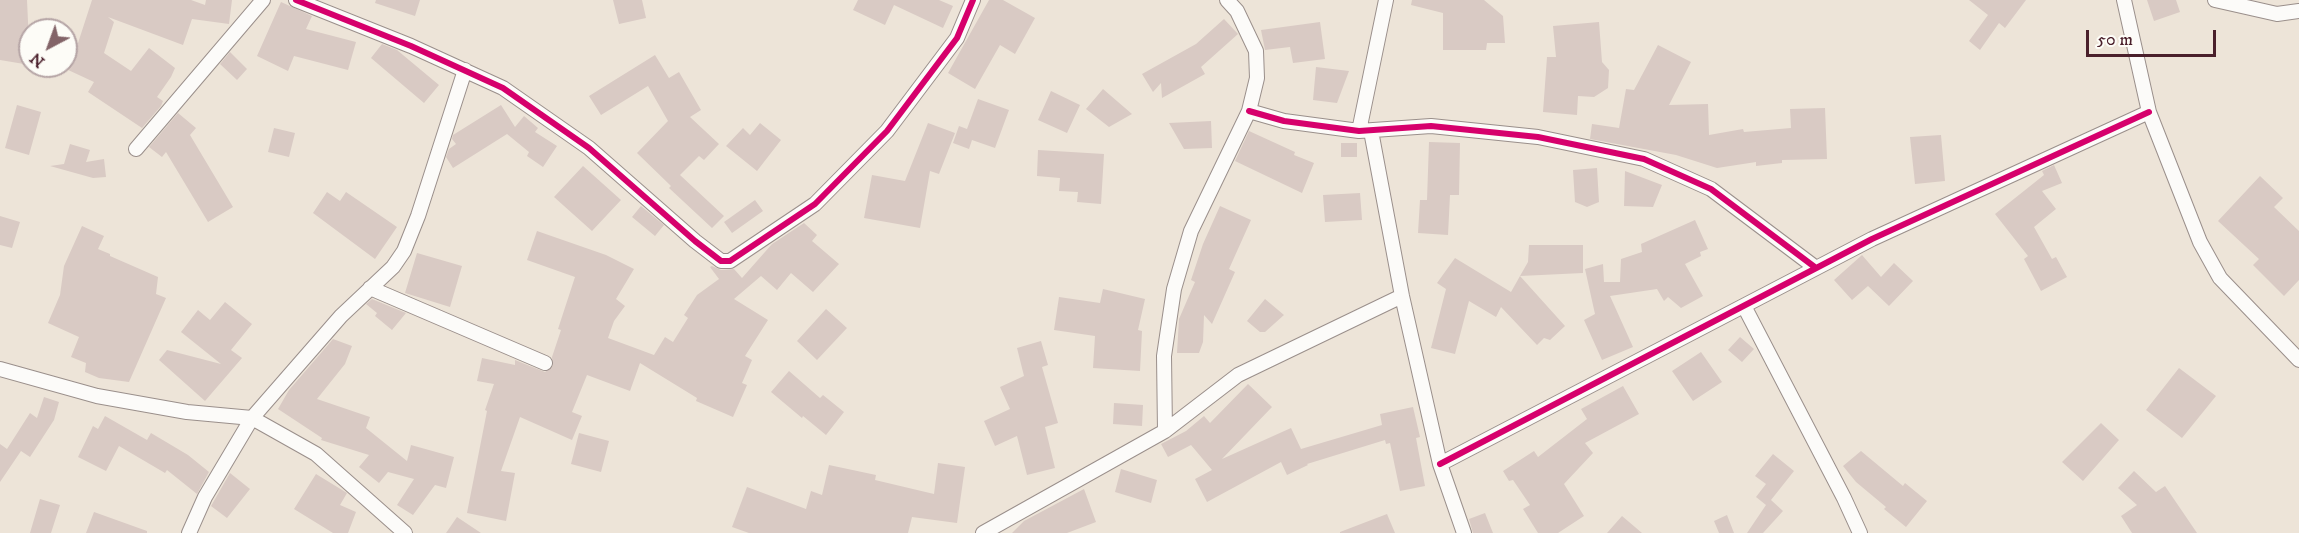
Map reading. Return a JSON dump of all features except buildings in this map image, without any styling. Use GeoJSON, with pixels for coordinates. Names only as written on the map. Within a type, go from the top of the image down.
{"type":"FeatureCollection","features":[{"type":"Feature","properties":{"kind":"street"},"geometry":{"type":"LineString","coordinates":[[136,149],[263,0]]}},
{"type":"Feature","properties":{"kind":"street"},"geometry":{"type":"LineString","coordinates":[[296,0],[411,46],[503,88],[589,148],[721,261],[730,261],[815,204],[887,131],[957,38],[973,0]]}},
{"type":"Feature","properties":{"kind":"street"},"geometry":{"type":"LineString","coordinates":[[1165,431],[1164,356],[1174,289],[1191,231],[1249,111],[1257,78],[1256,51],[1237,11],[1227,0]]}},
{"type":"Feature","properties":{"kind":"street"},"geometry":{"type":"LineString","coordinates":[[1386,0],[1365,131],[1440,464],[1464,533]]}},
{"type":"Feature","properties":{"kind":"street"},"geometry":{"type":"LineString","coordinates":[[2124,0],[2149,112],[2200,242],[2220,278],[2299,360]]}},
{"type":"Feature","properties":{"kind":"street"},"geometry":{"type":"LineString","coordinates":[[2215,0],[2277,14],[2299,11]]}},
{"type":"Feature","properties":{"kind":"street"},"geometry":{"type":"LineString","coordinates":[[189,533],[205,498],[252,418],[341,316],[393,267],[404,251],[418,216],[465,70]]}},
{"type":"Feature","properties":{"kind":"street"},"geometry":{"type":"LineString","coordinates":[[1249,111],[1284,121],[1365,131],[1431,126],[1538,137],[1644,159],[1711,189],[1816,268]]}},
{"type":"Feature","properties":{"kind":"street"},"geometry":{"type":"LineString","coordinates":[[1440,464],[1872,239],[2149,112]]}},
{"type":"Feature","properties":{"kind":"street"},"geometry":{"type":"LineString","coordinates":[[370,288],[544,363]]}},
{"type":"Feature","properties":{"kind":"street"},"geometry":{"type":"LineString","coordinates":[[983,533],[1165,431],[1238,375],[1401,296]]}},
{"type":"Feature","properties":{"kind":"street"},"geometry":{"type":"LineString","coordinates":[[1744,306],[1860,533]]}},
{"type":"Feature","properties":{"kind":"street"},"geometry":{"type":"LineString","coordinates":[[0,369],[97,396],[187,412],[252,418],[316,454],[405,533]]}},
{"type":"Feature","properties":{"kind":"cycle path"},"geometry":{"type":"LineString","coordinates":[[296,0],[411,46],[503,88],[589,148],[721,261],[730,261],[815,204],[887,131],[957,38],[973,0]]}},
{"type":"Feature","properties":{"kind":"cycle path"},"geometry":{"type":"LineString","coordinates":[[1249,111],[1284,121],[1359,131],[1431,126],[1538,137],[1644,159],[1711,189],[1816,268]]}},
{"type":"Feature","properties":{"kind":"cycle path"},"geometry":{"type":"LineString","coordinates":[[1440,464],[1872,239],[2149,112]]}}]}
